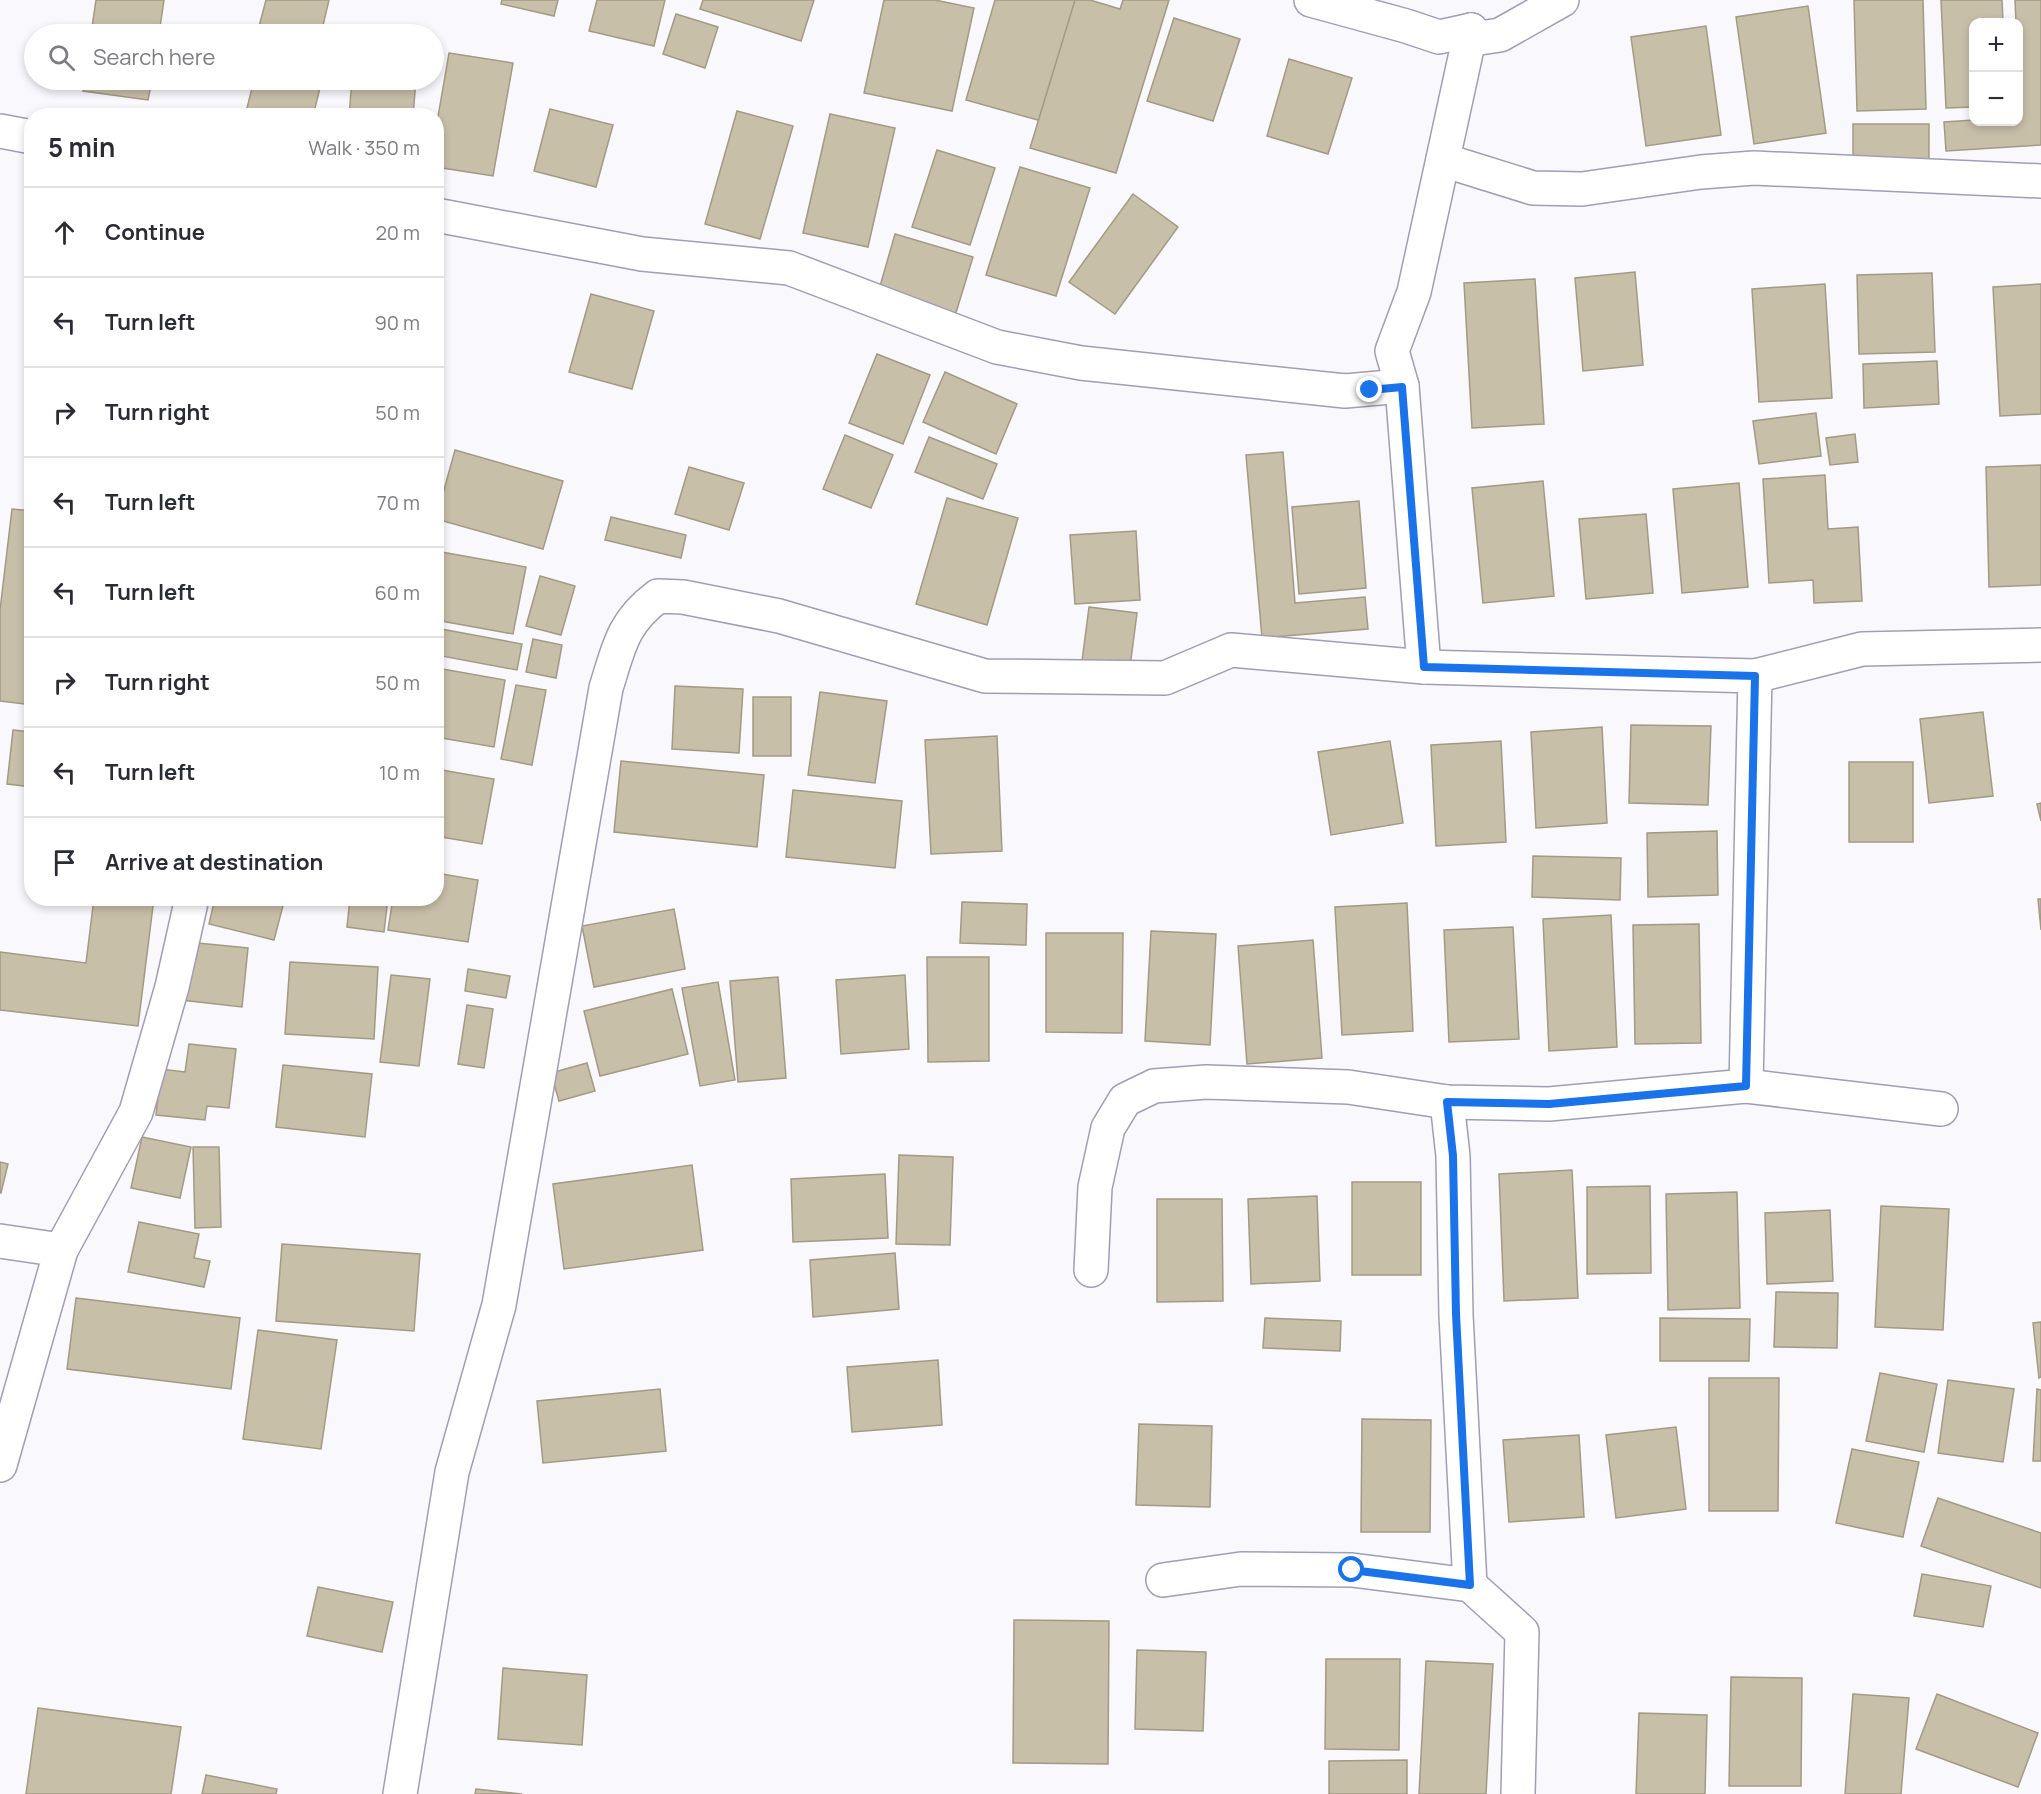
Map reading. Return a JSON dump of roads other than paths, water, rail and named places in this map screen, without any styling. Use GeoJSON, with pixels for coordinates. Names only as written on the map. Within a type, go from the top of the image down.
{"type":"FeatureCollection","features":[{"type":"Feature","properties":{"kind":"street"},"geometry":{"type":"LineString","coordinates":[[1311,0],[1439,37],[1471,30]]}},
{"type":"Feature","properties":{"kind":"street"},"geometry":{"type":"LineString","coordinates":[[1471,30],[1473,39],[1500,35],[1562,0]]}},
{"type":"Feature","properties":{"kind":"street"},"geometry":{"type":"LineString","coordinates":[[1424,667],[1402,387],[1392,351],[1414,292],[1471,30]]}},
{"type":"Feature","properties":{"kind":"street"},"geometry":{"type":"LineString","coordinates":[[0,131],[24,136]]}},
{"type":"Feature","properties":{"kind":"street"},"geometry":{"type":"LineString","coordinates":[[1443,160],[1533,188],[1582,189],[1701,172],[1754,168],[2041,181]]}},
{"type":"Feature","properties":{"kind":"street"},"geometry":{"type":"LineString","coordinates":[[444,217],[642,254],[789,268],[997,347],[1081,363],[1345,392],[1402,387]]}},
{"type":"Feature","properties":{"kind":"street"},"geometry":{"type":"LineString","coordinates":[[400,1794],[452,1472],[499,1305],[606,688],[624,632],[645,606],[658,596],[683,597],[778,616],[985,676],[1166,678],[1231,650],[1424,667],[1755,676],[1862,649],[2041,645]]}},
{"type":"Feature","properties":{"kind":"street"},"geometry":{"type":"LineString","coordinates":[[1746,1086],[1755,676]]}},
{"type":"Feature","properties":{"kind":"street"},"geometry":{"type":"LineString","coordinates":[[0,1465],[61,1250],[136,1112],[172,987],[190,906]]}},
{"type":"Feature","properties":{"kind":"street"},"geometry":{"type":"LineString","coordinates":[[1091,1270],[1095,1187],[1108,1128],[1125,1100],[1154,1086],[1206,1082],[1348,1087],[1447,1102],[1549,1104],[1746,1086],[1941,1109]]}},
{"type":"Feature","properties":{"kind":"street"},"geometry":{"type":"LineString","coordinates":[[1447,1102],[1453,1156],[1457,1326],[1470,1585]]}},
{"type":"Feature","properties":{"kind":"street"},"geometry":{"type":"LineString","coordinates":[[0,1241],[61,1250]]}},
{"type":"Feature","properties":{"kind":"street"},"geometry":{"type":"LineString","coordinates":[[1163,1580],[1241,1569],[1352,1570],[1470,1585],[1522,1632],[1518,1794]]}}]}
